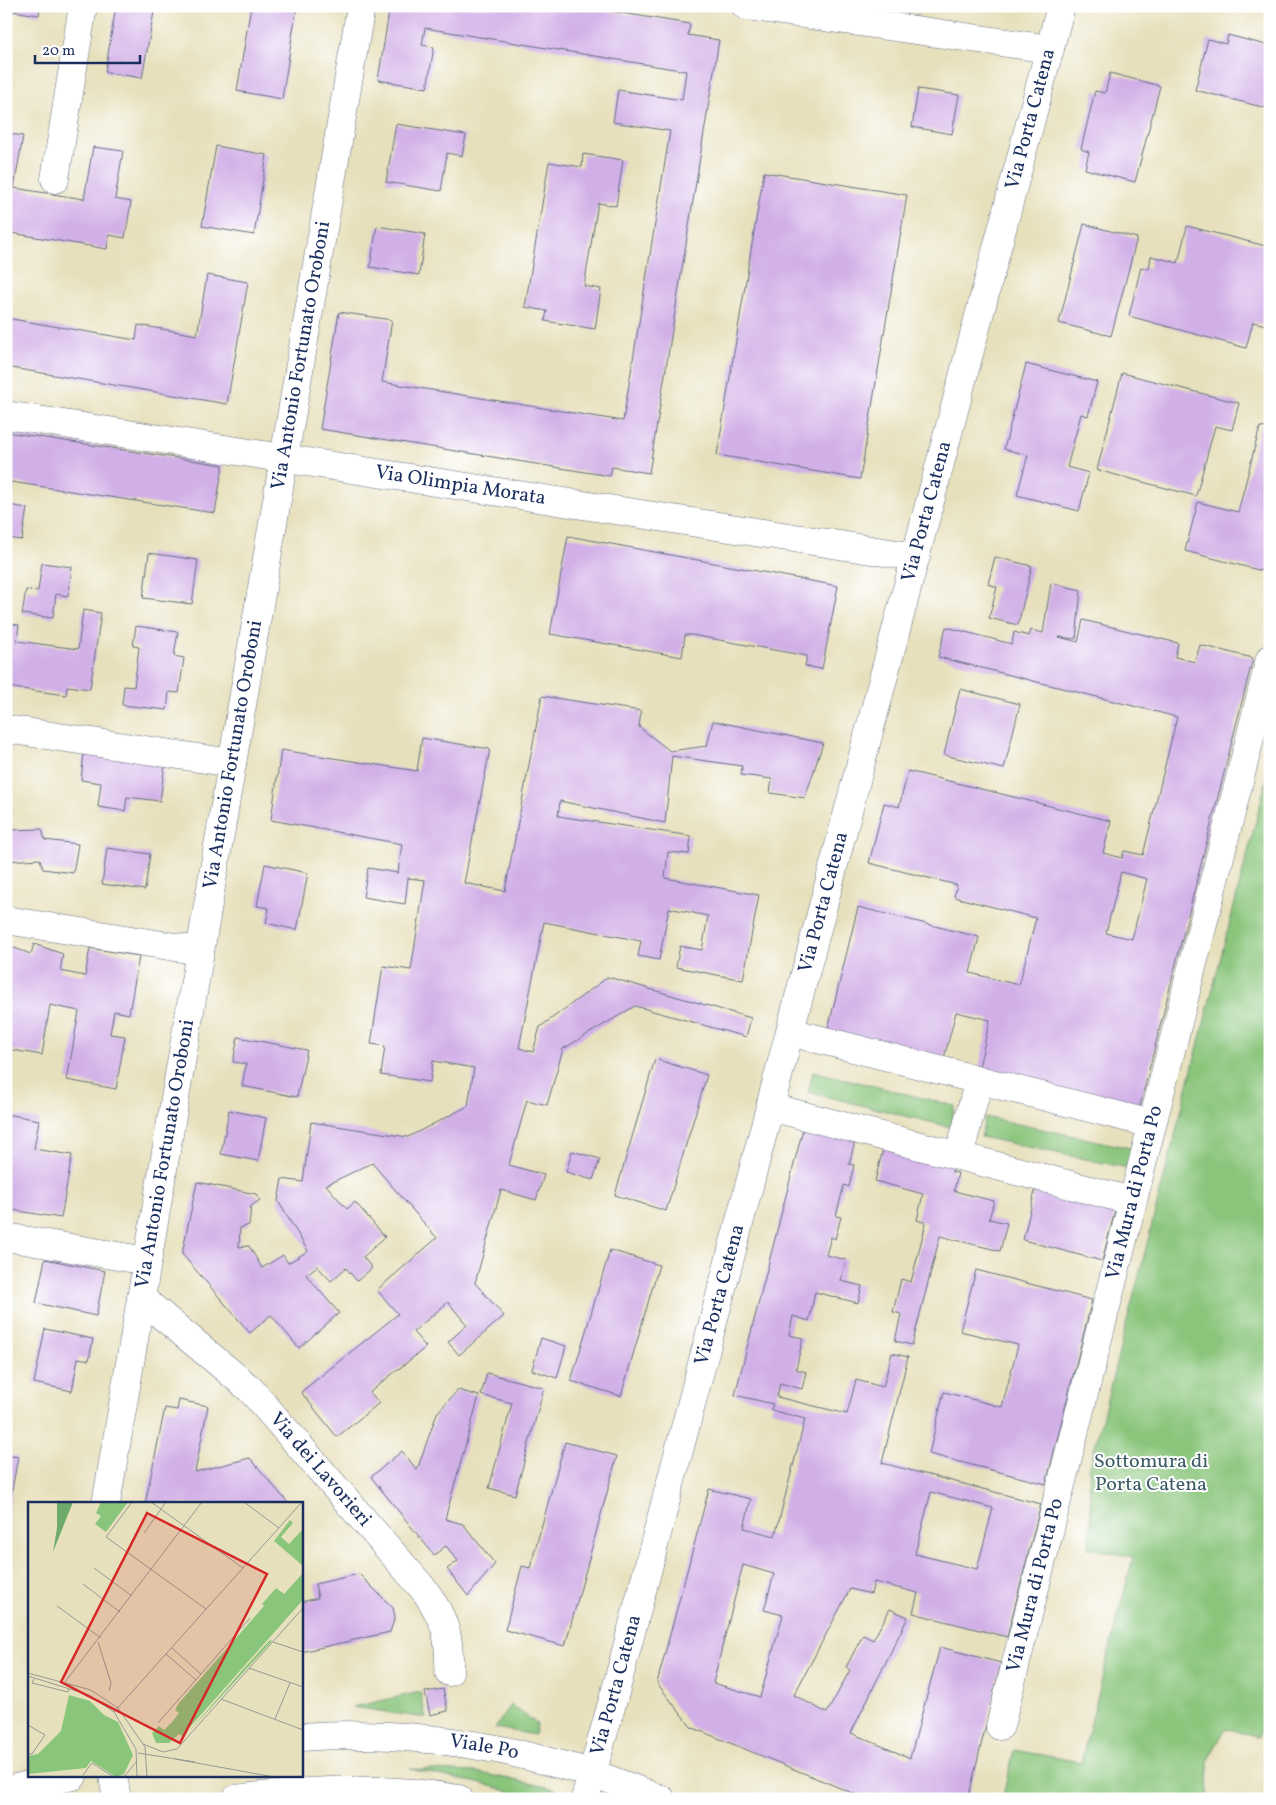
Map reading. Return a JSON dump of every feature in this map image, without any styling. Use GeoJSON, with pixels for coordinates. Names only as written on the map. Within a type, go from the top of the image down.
{"type":"FeatureCollection","features":[{"type":"Feature","properties":{"kind":"street"},"geometry":{"type":"LineString","coordinates":[[55,179],[83,6]]}},
{"type":"Feature","properties":{"kind":"street","name":"Via Antonio Fortunato Oroboni"},"geometry":{"type":"LineString","coordinates":[[106,1502],[360,6]]}},
{"type":"Feature","properties":{"kind":"street"},"geometry":{"type":"LineString","coordinates":[[746,6],[1050,48]]}},
{"type":"Feature","properties":{"kind":"street","name":"Via Porta Catena"},"geometry":{"type":"LineString","coordinates":[[589,1786],[1061,6]]}},
{"type":"Feature","properties":{"kind":"street","name":"Via Olimpia Morata"},"geometry":{"type":"LineString","coordinates":[[6,415],[916,557]]}},
{"type":"Feature","properties":{"kind":"street","name":"Via Mura di Porta Po"},"geometry":{"type":"LineString","coordinates":[[1000,1726],[1270,659]]}},
{"type":"Feature","properties":{"kind":"street"},"geometry":{"type":"LineString","coordinates":[[6,729],[232,763]]}},
{"type":"Feature","properties":{"kind":"street"},"geometry":{"type":"LineString","coordinates":[[6,920],[200,951]]}},
{"type":"Feature","properties":{"kind":"street"},"geometry":{"type":"LineString","coordinates":[[790,1032],[1152,1124]]}},
{"type":"Feature","properties":{"kind":"street"},"geometry":{"type":"LineString","coordinates":[[959,1156],[980,1080]]}},
{"type":"Feature","properties":{"kind":"street"},"geometry":{"type":"LineString","coordinates":[[770,1106],[1132,1201]]}},
{"type":"Feature","properties":{"kind":"street"},"geometry":{"type":"LineString","coordinates":[[6,1237],[147,1261]]}},
{"type":"Feature","properties":{"kind":"street","name":"Via dei Lavorieri"},"geometry":{"type":"LineString","coordinates":[[141,1298],[250,1389],[426,1592],[440,1615],[448,1634],[450,1648],[449,1672]]}},
{"type":"Feature","properties":{"kind":"street","name":"Viale Po"},"geometry":{"type":"LineString","coordinates":[[302,1737],[379,1736],[454,1742],[497,1749],[589,1786],[661,1799]]}},
{"type":"Feature","properties":{"kind":"street"},"geometry":{"type":"LineString","coordinates":[[6,1790],[37,1780],[56,1778]]}},
{"type":"Feature","properties":{"kind":"street"},"geometry":{"type":"LineString","coordinates":[[113,1778],[117,1799]]}},
{"type":"Feature","properties":{"kind":"street"},"geometry":{"type":"LineString","coordinates":[[236,1799],[290,1792],[360,1789],[438,1795],[459,1799]]}},
{"type":"Feature","properties":{"kind":"green space","name":"Sottomura di Porta Catena"},"geometry":{"type":"Polygon","coordinates":[[[1270,766],[1270,1696],[1259,1738],[1226,1728],[1208,1760],[1209,1799],[1002,1799],[1014,1750],[1081,1762],[1133,1557],[1088,1548],[1091,1523],[1089,1469],[1270,766]]]}},
{"type":"Feature","properties":{"kind":"green space"},"geometry":{"type":"Polygon","coordinates":[[[813,1071],[955,1106],[950,1127],[808,1092],[813,1071]]]}},
{"type":"Feature","properties":{"kind":"green space"},"geometry":{"type":"Polygon","coordinates":[[[985,1117],[1135,1149],[1132,1169],[981,1137],[985,1117]]]}},
{"type":"Feature","properties":{"kind":"green space"},"geometry":{"type":"Polygon","coordinates":[[[420,1692],[426,1718],[353,1707],[420,1692]]]}},
{"type":"Feature","properties":{"kind":"green space"},"geometry":{"type":"Polygon","coordinates":[[[511,1705],[537,1724],[535,1735],[495,1728],[511,1705]]]}},
{"type":"Feature","properties":{"kind":"green space"},"geometry":{"type":"Polygon","coordinates":[[[410,1769],[476,1772],[556,1789],[555,1799],[534,1799],[483,1784],[410,1769]]]}},
{"type":"Feature","properties":{"kind":"building"},"geometry":{"type":"Polygon","coordinates":[[[6,6],[40,6],[39,15],[6,10],[6,6]]]}},
{"type":"Feature","properties":{"kind":"building"},"geometry":{"type":"Polygon","coordinates":[[[116,6],[155,6],[142,78],[105,72],[116,6]]]}},
{"type":"Feature","properties":{"kind":"building"},"geometry":{"type":"Polygon","coordinates":[[[251,6],[297,6],[282,99],[237,91],[251,6]]]}},
{"type":"Feature","properties":{"kind":"building"},"geometry":{"type":"Polygon","coordinates":[[[390,6],[578,6],[690,24],[688,35],[719,40],[649,473],[612,467],[610,476],[320,429],[339,312],[392,320],[382,382],[623,421],[670,131],[613,122],[618,90],[682,100],[686,71],[425,28],[422,45],[434,47],[427,88],[378,80],[390,6]]]}},
{"type":"Feature","properties":{"kind":"building"},"geometry":{"type":"Polygon","coordinates":[[[1228,35],[1270,46],[1270,109],[1195,90],[1208,39],[1226,44],[1228,35]]]}},
{"type":"Feature","properties":{"kind":"building"},"geometry":{"type":"Polygon","coordinates":[[[1110,73],[1160,86],[1135,182],[1085,169],[1089,152],[1081,149],[1095,91],[1105,93],[1110,73]]]}},
{"type":"Feature","properties":{"kind":"building"},"geometry":{"type":"Polygon","coordinates":[[[918,89],[959,95],[952,134],[912,127],[918,89]]]}},
{"type":"Feature","properties":{"kind":"building"},"geometry":{"type":"Polygon","coordinates":[[[396,124],[466,135],[462,156],[447,153],[441,191],[386,182],[396,124]]]}},
{"type":"Feature","properties":{"kind":"building"},"geometry":{"type":"Polygon","coordinates":[[[6,133],[23,136],[14,188],[84,199],[93,147],[123,151],[115,199],[131,202],[125,238],[109,235],[107,249],[6,232],[6,133]]]}},
{"type":"Feature","properties":{"kind":"building"},"geometry":{"type":"Polygon","coordinates":[[[216,146],[267,155],[254,235],[202,226],[216,146]]]}},
{"type":"Feature","properties":{"kind":"building"},"geometry":{"type":"Polygon","coordinates":[[[583,154],[623,160],[616,206],[598,203],[584,286],[601,289],[595,329],[545,321],[547,311],[525,307],[549,162],[582,167],[583,154]]]}},
{"type":"Feature","properties":{"kind":"building"},"geometry":{"type":"Polygon","coordinates":[[[764,172],[907,195],[860,479],[717,455],[764,172]]]}},
{"type":"Feature","properties":{"kind":"building"},"geometry":{"type":"Polygon","coordinates":[[[1084,224],[1137,238],[1111,336],[1059,323],[1084,224]]]}},
{"type":"Feature","properties":{"kind":"building"},"geometry":{"type":"Polygon","coordinates":[[[377,226],[425,234],[419,275],[370,267],[377,226]]]}},
{"type":"Feature","properties":{"kind":"building"},"geometry":{"type":"Polygon","coordinates":[[[1187,226],[1270,247],[1270,326],[1253,322],[1246,348],[1129,316],[1141,267],[1149,269],[1151,256],[1178,263],[1187,226]]]}},
{"type":"Feature","properties":{"kind":"building"},"geometry":{"type":"Polygon","coordinates":[[[207,275],[248,282],[227,404],[6,367],[6,318],[136,340],[138,325],[197,335],[207,275]]]}},
{"type":"Feature","properties":{"kind":"building"},"geometry":{"type":"Polygon","coordinates":[[[1026,364],[1097,382],[1088,416],[1081,414],[1067,467],[1089,473],[1079,511],[1017,495],[1028,455],[1004,449],[1026,364]]]}},
{"type":"Feature","properties":{"kind":"building"},"geometry":{"type":"Polygon","coordinates":[[[1122,373],[1239,403],[1232,430],[1215,426],[1196,496],[1097,470],[1122,373]]]}},
{"type":"Feature","properties":{"kind":"building"},"geometry":{"type":"Polygon","coordinates":[[[1260,427],[1270,429],[1270,573],[1185,551],[1198,502],[1238,512],[1260,427]]]}},
{"type":"Feature","properties":{"kind":"building"},"geometry":{"type":"Polygon","coordinates":[[[6,432],[223,465],[215,513],[11,482],[8,505],[27,508],[22,540],[6,538],[6,432]]]}},
{"type":"Feature","properties":{"kind":"building"},"geometry":{"type":"Polygon","coordinates":[[[568,536],[838,586],[822,669],[805,666],[807,656],[692,635],[685,635],[682,657],[550,634],[568,536]]]}},
{"type":"Feature","properties":{"kind":"building"},"geometry":{"type":"Polygon","coordinates":[[[149,553],[198,560],[192,604],[143,598],[149,553]]]}},
{"type":"Feature","properties":{"kind":"building"},"geometry":{"type":"Polygon","coordinates":[[[995,557],[1032,566],[1018,625],[989,618],[997,587],[988,584],[995,557]]]}},
{"type":"Feature","properties":{"kind":"building"},"geometry":{"type":"Polygon","coordinates":[[[42,563],[72,567],[68,596],[56,594],[53,618],[22,614],[26,590],[38,591],[42,563]]]}},
{"type":"Feature","properties":{"kind":"building"},"geometry":{"type":"Polygon","coordinates":[[[1051,583],[1081,590],[1076,639],[1059,637],[1078,642],[1083,620],[1178,643],[1175,657],[1195,662],[1200,645],[1253,658],[1139,1110],[978,1071],[990,1020],[956,1012],[943,1062],[827,1033],[858,907],[979,937],[970,973],[1019,985],[1036,918],[954,897],[957,885],[869,863],[884,803],[899,807],[908,771],[1111,821],[1103,853],[1122,858],[1124,851],[1143,855],[1177,717],[938,657],[946,627],[1012,644],[1014,632],[1029,636],[1031,630],[1043,633],[1051,583]],[[1121,872],[1106,933],[1132,939],[1147,879],[1121,872]]]}},
{"type":"Feature","properties":{"kind":"building"},"geometry":{"type":"Polygon","coordinates":[[[83,610],[101,613],[90,689],[67,686],[66,695],[6,687],[6,623],[19,625],[17,641],[78,649],[83,610]]]}},
{"type":"Feature","properties":{"kind":"building"},"geometry":{"type":"Polygon","coordinates":[[[136,626],[178,632],[174,656],[184,658],[179,693],[169,692],[167,710],[122,705],[124,686],[134,687],[139,647],[133,646],[136,626]]]}},
{"type":"Feature","properties":{"kind":"building"},"geometry":{"type":"Polygon","coordinates":[[[960,689],[1020,704],[1004,769],[944,755],[960,689]]]}},
{"type":"Feature","properties":{"kind":"building"},"geometry":{"type":"Polygon","coordinates":[[[542,696],[641,711],[639,727],[670,751],[707,746],[713,721],[823,743],[805,798],[770,793],[772,779],[741,775],[742,766],[672,756],[665,823],[560,801],[558,816],[691,836],[689,854],[668,852],[665,878],[759,895],[743,980],[676,967],[680,946],[702,950],[708,916],[669,908],[659,960],[638,956],[641,941],[544,922],[519,1048],[533,1052],[540,1027],[608,977],[751,1018],[746,1037],[635,1006],[563,1049],[547,1105],[527,1100],[509,1165],[544,1175],[536,1200],[501,1190],[475,1283],[504,1316],[459,1355],[448,1342],[467,1325],[448,1302],[413,1332],[426,1347],[370,1392],[379,1403],[337,1437],[301,1392],[398,1314],[377,1290],[437,1238],[372,1163],[326,1185],[347,1209],[355,1202],[385,1237],[363,1257],[372,1268],[357,1281],[346,1268],[331,1281],[317,1266],[306,1275],[339,1313],[299,1348],[271,1315],[250,1333],[182,1254],[197,1182],[256,1194],[260,1200],[251,1206],[249,1225],[240,1228],[239,1247],[249,1246],[262,1268],[283,1255],[288,1263],[308,1251],[278,1201],[282,1179],[303,1182],[311,1122],[408,1137],[468,1106],[474,1068],[433,1061],[430,1082],[381,1075],[385,1046],[371,1044],[383,966],[411,970],[425,880],[408,878],[405,904],[363,897],[368,868],[398,873],[402,844],[271,820],[281,750],[417,771],[422,738],[490,749],[464,883],[505,891],[542,696]]]}},
{"type":"Feature","properties":{"kind":"building"},"geometry":{"type":"Polygon","coordinates":[[[84,753],[165,764],[160,801],[127,797],[125,811],[98,807],[101,783],[81,780],[84,753]]]}},
{"type":"Feature","properties":{"kind":"building"},"geometry":{"type":"Polygon","coordinates":[[[42,829],[45,840],[78,844],[73,873],[43,869],[40,859],[6,861],[6,830],[42,829]]]}},
{"type":"Feature","properties":{"kind":"building"},"geometry":{"type":"Polygon","coordinates":[[[107,848],[150,854],[145,890],[102,884],[107,848]]]}},
{"type":"Feature","properties":{"kind":"building"},"geometry":{"type":"Polygon","coordinates":[[[265,864],[308,873],[297,930],[266,923],[269,908],[257,906],[265,864]]]}},
{"type":"Feature","properties":{"kind":"building"},"geometry":{"type":"Polygon","coordinates":[[[34,944],[63,954],[60,971],[85,976],[90,948],[139,956],[129,1014],[114,1011],[110,1034],[125,1036],[116,1089],[67,1080],[79,1011],[50,1005],[42,1055],[6,1049],[6,945],[31,954],[34,944]]]}},
{"type":"Feature","properties":{"kind":"building"},"geometry":{"type":"Polygon","coordinates":[[[238,1037],[307,1050],[297,1097],[242,1086],[246,1064],[233,1062],[238,1037]]]}},
{"type":"Feature","properties":{"kind":"building"},"geometry":{"type":"Polygon","coordinates":[[[655,1059],[707,1075],[666,1211],[615,1195],[655,1059]]]}},
{"type":"Feature","properties":{"kind":"building"},"geometry":{"type":"Polygon","coordinates":[[[229,1110],[266,1118],[258,1161],[221,1154],[229,1110]]]}},
{"type":"Feature","properties":{"kind":"building"},"geometry":{"type":"Polygon","coordinates":[[[6,1114],[39,1120],[34,1149],[72,1155],[61,1218],[6,1209],[6,1114]]]}},
{"type":"Feature","properties":{"kind":"building"},"geometry":{"type":"Polygon","coordinates":[[[804,1125],[856,1138],[849,1164],[854,1165],[849,1187],[844,1185],[836,1216],[841,1217],[835,1239],[831,1237],[826,1255],[846,1260],[841,1281],[862,1286],[858,1303],[815,1292],[809,1321],[793,1316],[789,1335],[803,1338],[796,1369],[806,1372],[802,1389],[780,1383],[777,1397],[847,1414],[856,1380],[883,1387],[892,1353],[908,1357],[882,1463],[1041,1504],[1007,1637],[913,1613],[918,1593],[874,1582],[871,1594],[850,1589],[794,1695],[827,1713],[850,1670],[846,1667],[863,1635],[873,1640],[890,1609],[908,1617],[851,1733],[910,1758],[940,1647],[1001,1663],[968,1799],[867,1799],[691,1727],[657,1683],[709,1489],[751,1499],[744,1528],[775,1536],[805,1419],[771,1410],[773,1404],[735,1395],[804,1125]],[[931,1492],[915,1554],[977,1569],[993,1508],[931,1492]],[[743,1565],[713,1683],[760,1697],[783,1615],[764,1610],[774,1574],[743,1565]]]}},
{"type":"Feature","properties":{"kind":"building"},"geometry":{"type":"Polygon","coordinates":[[[884,1145],[954,1162],[952,1172],[958,1173],[954,1191],[994,1201],[989,1219],[1007,1223],[1000,1251],[940,1236],[912,1345],[895,1341],[901,1314],[893,1312],[901,1279],[911,1282],[926,1223],[917,1220],[923,1194],[875,1181],[884,1145]]]}},
{"type":"Feature","properties":{"kind":"building"},"geometry":{"type":"Polygon","coordinates":[[[572,1151],[600,1159],[593,1180],[566,1172],[572,1151]]]}},
{"type":"Feature","properties":{"kind":"building"},"geometry":{"type":"Polygon","coordinates":[[[1037,1183],[1117,1203],[1102,1261],[1023,1240],[1037,1183]]]}},
{"type":"Feature","properties":{"kind":"building"},"geometry":{"type":"Polygon","coordinates":[[[610,1250],[659,1265],[621,1396],[571,1381],[610,1250]]]}},
{"type":"Feature","properties":{"kind":"building"},"geometry":{"type":"Polygon","coordinates":[[[45,1259],[105,1271],[96,1316],[36,1303],[45,1259]]]}},
{"type":"Feature","properties":{"kind":"building"},"geometry":{"type":"Polygon","coordinates":[[[976,1270],[1092,1300],[1046,1484],[929,1454],[944,1392],[1002,1407],[1018,1345],[960,1331],[976,1270]]]}},
{"type":"Feature","properties":{"kind":"building"},"geometry":{"type":"Polygon","coordinates":[[[45,1329],[93,1339],[89,1360],[78,1358],[72,1391],[34,1383],[45,1329]]]}},
{"type":"Feature","properties":{"kind":"building"},"geometry":{"type":"Polygon","coordinates":[[[541,1338],[566,1346],[557,1378],[532,1370],[541,1338]]]}},
{"type":"Feature","properties":{"kind":"building"},"geometry":{"type":"Polygon","coordinates":[[[487,1373],[544,1388],[515,1495],[489,1488],[512,1403],[481,1395],[487,1373]]]}},
{"type":"Feature","properties":{"kind":"building"},"geometry":{"type":"Polygon","coordinates":[[[458,1390],[479,1396],[445,1519],[463,1524],[495,1564],[468,1596],[447,1569],[458,1561],[446,1546],[434,1555],[371,1477],[402,1451],[417,1470],[437,1413],[458,1390]]]}},
{"type":"Feature","properties":{"kind":"building"},"geometry":{"type":"Polygon","coordinates":[[[179,1400],[208,1406],[195,1472],[250,1458],[287,1502],[145,1502],[165,1408],[177,1410],[179,1400]]]}},
{"type":"Feature","properties":{"kind":"building"},"geometry":{"type":"Polygon","coordinates":[[[565,1442],[617,1456],[565,1646],[505,1630],[522,1566],[530,1568],[565,1442]]]}},
{"type":"Feature","properties":{"kind":"building"},"geometry":{"type":"Polygon","coordinates":[[[6,1455],[18,1457],[7,1517],[6,1517],[6,1455]]]}},
{"type":"Feature","properties":{"kind":"building"},"geometry":{"type":"Polygon","coordinates":[[[359,1574],[393,1608],[395,1617],[390,1632],[302,1652],[302,1602],[318,1598],[315,1584],[359,1574]]]}},
{"type":"Feature","properties":{"kind":"building"},"geometry":{"type":"Polygon","coordinates":[[[443,1689],[448,1711],[430,1715],[425,1692],[443,1689]]]}}]}
